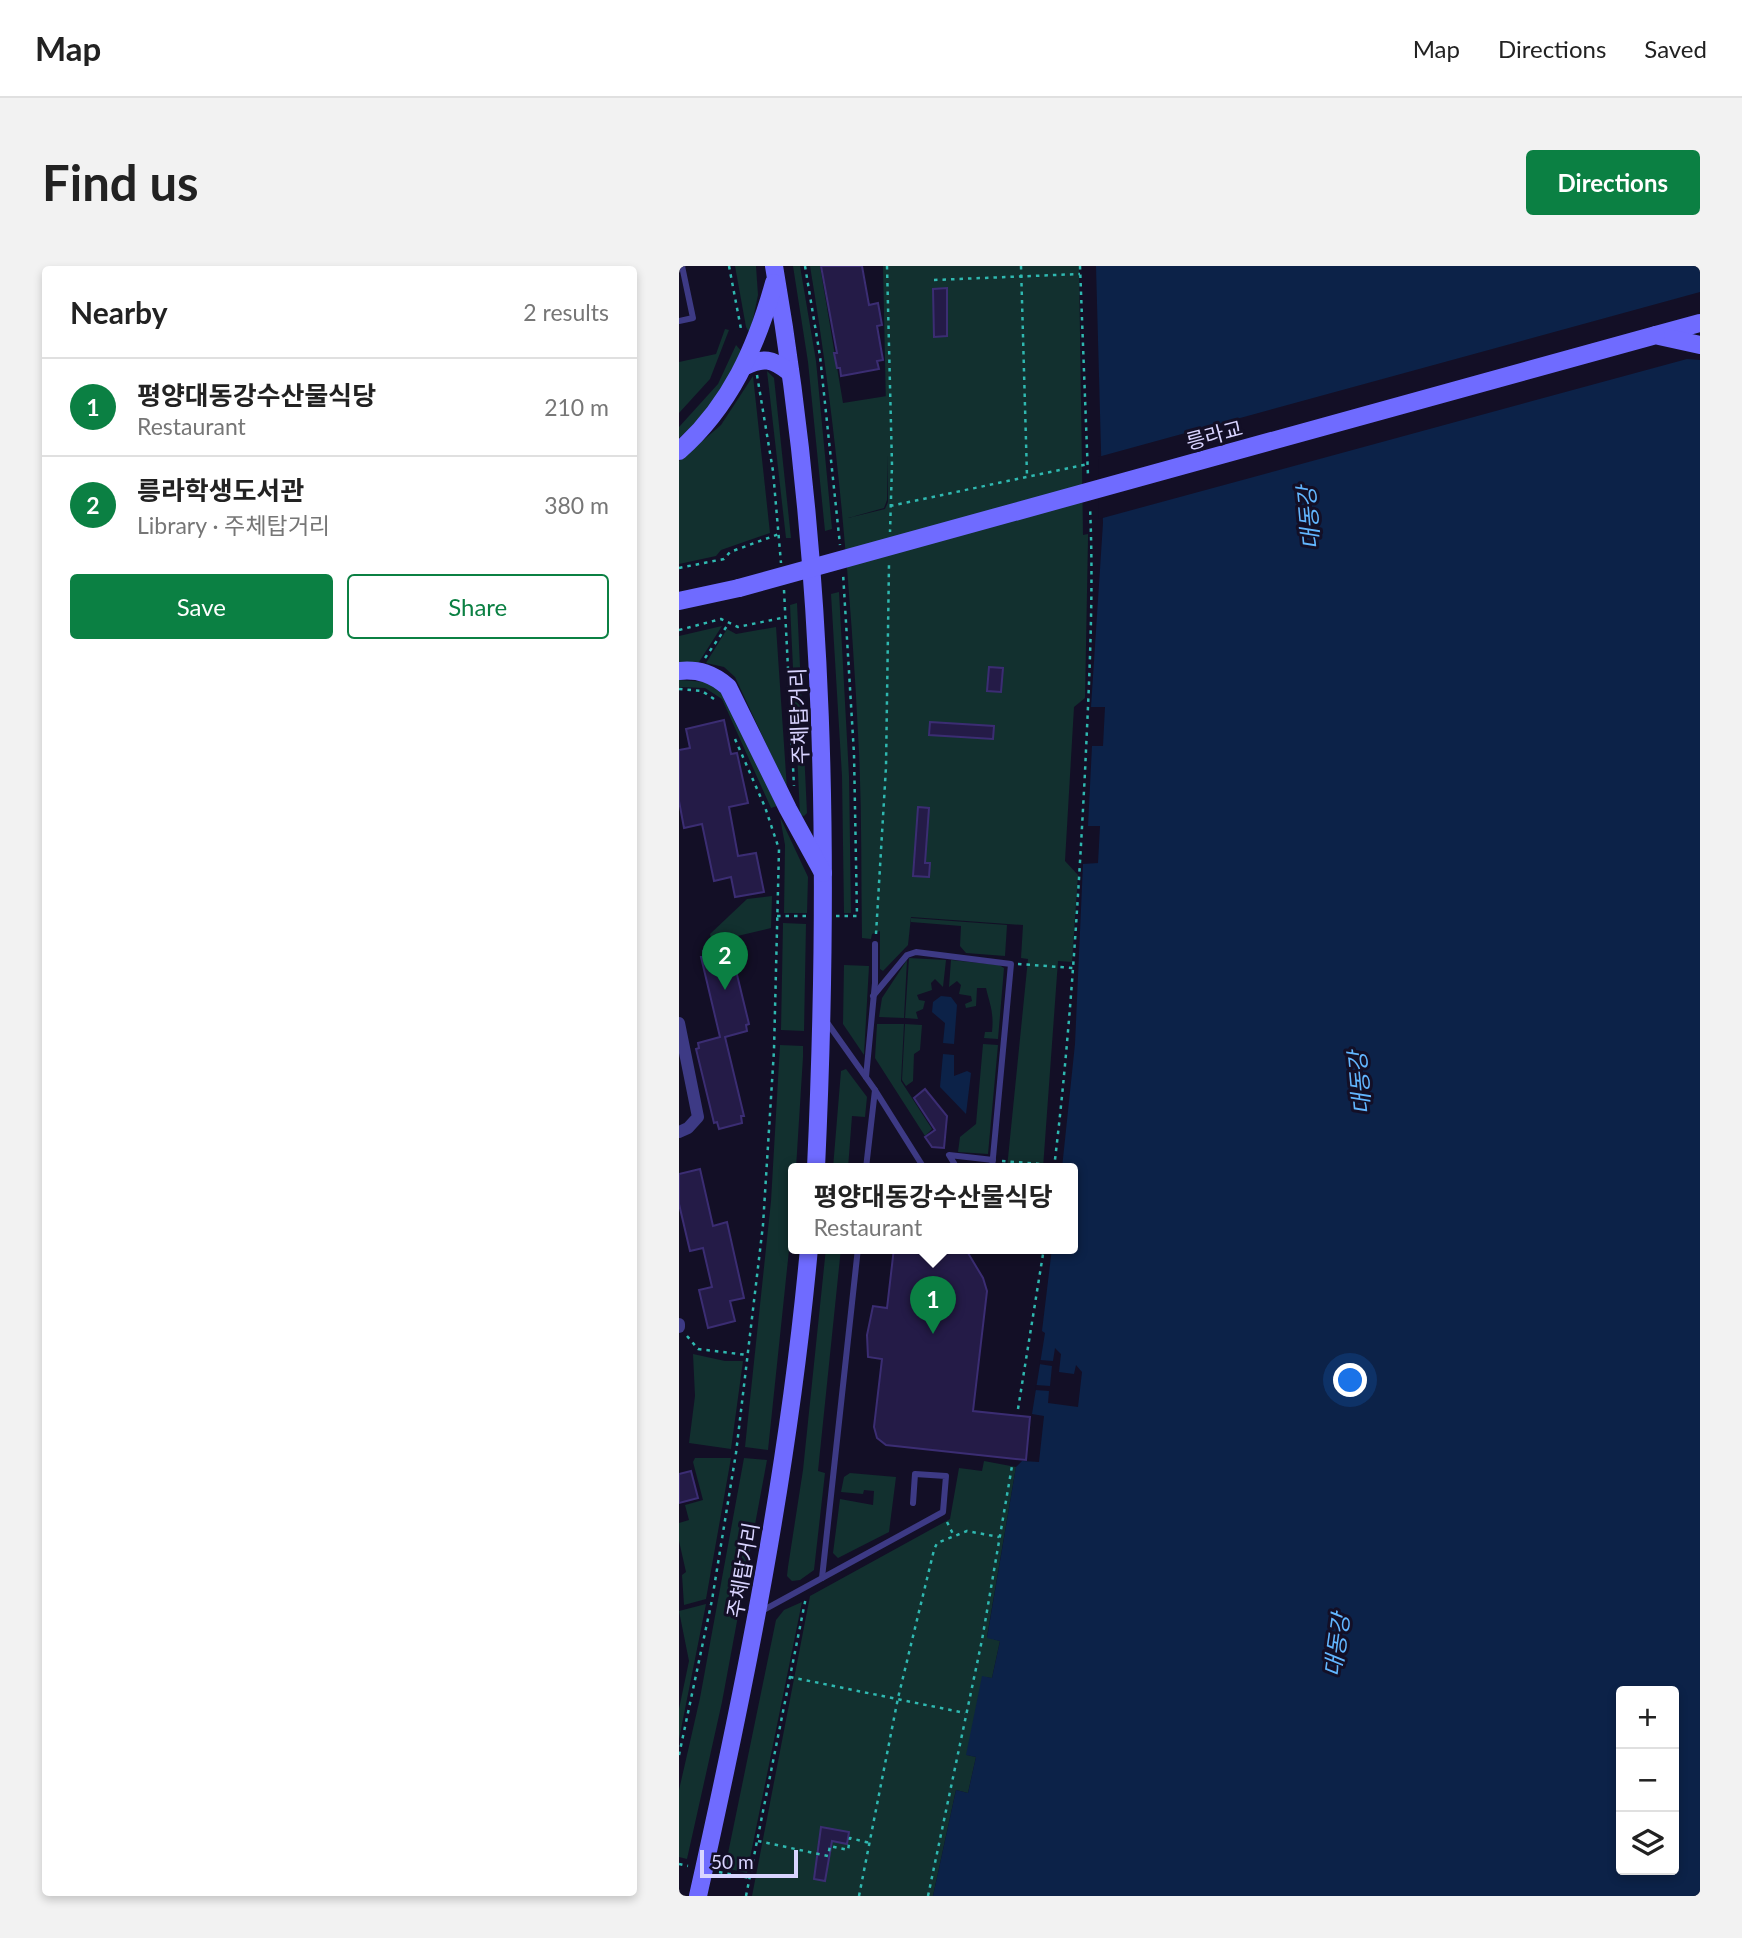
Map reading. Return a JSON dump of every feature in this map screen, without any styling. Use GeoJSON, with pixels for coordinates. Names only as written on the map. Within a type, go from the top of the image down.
{"type":"FeatureCollection","features":[{"type":"Feature","properties":{"kind":"main road"},"geometry":{"type":"LineString","coordinates":[[679,451],[701,431],[749,361],[775,272]]}},
{"type":"Feature","properties":{"kind":"main road","name":"주체탑거리"},"geometry":{"type":"LineString","coordinates":[[775,272],[798,433],[815,602],[825,875],[823,1018],[816,1163]]}},
{"type":"Feature","properties":{"kind":"main road","name":"릉라교"},"geometry":{"type":"LineString","coordinates":[[679,601],[739,588],[1700,323]]}},
{"type":"Feature","properties":{"kind":"main road"},"geometry":{"type":"LineString","coordinates":[[1656,335],[1700,345]]}},
{"type":"Feature","properties":{"kind":"main road"},"geometry":{"type":"LineString","coordinates":[[749,361],[774,360],[788,371]]}},
{"type":"Feature","properties":{"kind":"main road"},"geometry":{"type":"LineString","coordinates":[[679,671],[700,671],[715,676],[728,687],[788,810],[825,875]]}},
{"type":"Feature","properties":{"kind":"main road","name":"주체탑거리"},"geometry":{"type":"LineString","coordinates":[[698,1896],[759,1613],[784,1459],[808,1254]]}},
{"type":"Feature","properties":{"kind":"street"},"geometry":{"type":"LineString","coordinates":[[679,1023],[698,1117],[688,1128],[679,1132]]}},
{"type":"Feature","properties":{"kind":"lane"},"geometry":{"type":"LineString","coordinates":[[679,321],[693,318],[682,266]]}},
{"type":"Feature","properties":{"kind":"lane"},"geometry":{"type":"LineString","coordinates":[[866,1077],[875,944]]}},
{"type":"Feature","properties":{"kind":"lane"},"geometry":{"type":"LineString","coordinates":[[873,996],[907,954],[916,952],[1011,964],[993,1163]]}},
{"type":"Feature","properties":{"kind":"lane"},"geometry":{"type":"LineString","coordinates":[[823,1018],[875,1090],[921,1163]]}},
{"type":"Feature","properties":{"kind":"lane"},"geometry":{"type":"LineString","coordinates":[[867,1163],[875,1090]]}},
{"type":"Feature","properties":{"kind":"lane"},"geometry":{"type":"LineString","coordinates":[[954,1163],[950,1155],[988,1163]]}},
{"type":"Feature","properties":{"kind":"lane"},"geometry":{"type":"LineString","coordinates":[[822,1578],[857,1254]]}},
{"type":"Feature","properties":{"kind":"lane"},"geometry":{"type":"LineString","coordinates":[[759,1613],[943,1512],[946,1476],[915,1474],[913,1503]]}},
{"type":"Feature","properties":{"kind":"path"},"geometry":{"type":"LineString","coordinates":[[729,266],[773,471],[782,576]]}},
{"type":"Feature","properties":{"kind":"path"},"geometry":{"type":"LineString","coordinates":[[806,266],[820,356],[840,547]]}},
{"type":"Feature","properties":{"kind":"path"},"geometry":{"type":"LineString","coordinates":[[887,266],[890,544]]}},
{"type":"Feature","properties":{"kind":"path"},"geometry":{"type":"LineString","coordinates":[[1021,266],[1027,476]]}},
{"type":"Feature","properties":{"kind":"path"},"geometry":{"type":"LineString","coordinates":[[1080,266],[1089,488]]}},
{"type":"Feature","properties":{"kind":"path"},"geometry":{"type":"LineString","coordinates":[[935,280],[1080,274]]}},
{"type":"Feature","properties":{"kind":"path"},"geometry":{"type":"LineString","coordinates":[[890,506],[1088,464]]}},
{"type":"Feature","properties":{"kind":"path"},"geometry":{"type":"LineString","coordinates":[[1054,1163],[1075,968],[1088,695],[1090,500]]}},
{"type":"Feature","properties":{"kind":"path"},"geometry":{"type":"LineString","coordinates":[[679,568],[724,559],[730,552],[779,534]]}},
{"type":"Feature","properties":{"kind":"path"},"geometry":{"type":"LineString","coordinates":[[875,944],[886,767],[889,556]]}},
{"type":"Feature","properties":{"kind":"path"},"geometry":{"type":"LineString","coordinates":[[777,916],[857,916],[854,754],[843,571]]}},
{"type":"Feature","properties":{"kind":"path"},"geometry":{"type":"LineString","coordinates":[[769,817],[788,810],[795,797],[783,589]]}},
{"type":"Feature","properties":{"kind":"path"},"geometry":{"type":"LineString","coordinates":[[679,630],[721,620],[738,627],[786,617]]}},
{"type":"Feature","properties":{"kind":"path"},"geometry":{"type":"LineString","coordinates":[[700,671],[702,662],[729,623]]}},
{"type":"Feature","properties":{"kind":"path"},"geometry":{"type":"LineString","coordinates":[[679,689],[711,694],[719,704]]}},
{"type":"Feature","properties":{"kind":"path"},"geometry":{"type":"LineString","coordinates":[[679,1755],[714,1587],[736,1453],[763,1225],[773,1050],[779,849],[769,817],[735,738]]}},
{"type":"Feature","properties":{"kind":"path"},"geometry":{"type":"LineString","coordinates":[[1011,964],[1075,968]]}},
{"type":"Feature","properties":{"kind":"path"},"geometry":{"type":"LineString","coordinates":[[1019,1409],[1043,1254]]}},
{"type":"Feature","properties":{"kind":"path"},"geometry":{"type":"LineString","coordinates":[[679,1326],[698,1349],[747,1355]]}},
{"type":"Feature","properties":{"kind":"path"},"geometry":{"type":"LineString","coordinates":[[928,1896],[982,1640],[1011,1466]]}},
{"type":"Feature","properties":{"kind":"path"},"geometry":{"type":"LineString","coordinates":[[943,1512],[953,1534]]}},
{"type":"Feature","properties":{"kind":"path"},"geometry":{"type":"LineString","coordinates":[[859,1896],[898,1698],[934,1550],[937,1543],[953,1534],[967,1531],[999,1537]]}},
{"type":"Feature","properties":{"kind":"path"},"geometry":{"type":"LineString","coordinates":[[746,1896],[808,1587]]}},
{"type":"Feature","properties":{"kind":"path"},"geometry":{"type":"LineString","coordinates":[[790,1677],[965,1713]]}},
{"type":"Feature","properties":{"kind":"path"},"geometry":{"type":"LineString","coordinates":[[758,1841],[828,1856],[830,1846],[848,1850],[850,1838],[870,1843]]}},
{"type":"Feature","properties":{"kind":"green space"},"geometry":{"type":"Polygon","coordinates":[[[735,266],[756,266],[758,295],[750,334],[746,327],[735,266]]]}},
{"type":"Feature","properties":{"kind":"green space"},"geometry":{"type":"Polygon","coordinates":[[[793,266],[800,266],[816,361],[832,529],[825,531],[808,362],[793,266]]]}},
{"type":"Feature","properties":{"kind":"green space"},"geometry":{"type":"Polygon","coordinates":[[[810,266],[820,266],[843,403],[886,396],[883,266],[1079,266],[1083,535],[1088,534],[1085,698],[1074,707],[1065,861],[1078,875],[1072,962],[1058,961],[1043,1163],[1008,1163],[1028,959],[1021,958],[1023,925],[911,917],[908,945],[883,971],[880,969],[880,931],[872,934],[871,939],[862,938],[856,691],[847,569],[820,327],[810,266]],[[887,455],[887,500],[884,508],[848,518],[885,509],[888,502],[887,455]]]}},
{"type":"Feature","properties":{"kind":"green space"},"geometry":{"type":"Polygon","coordinates":[[[725,329],[729,330],[710,379],[679,413],[679,362],[716,354],[725,329]]]}},
{"type":"Feature","properties":{"kind":"green space"},"geometry":{"type":"Polygon","coordinates":[[[736,345],[743,353],[724,388],[679,438],[679,427],[718,384],[736,345]]]}},
{"type":"Feature","properties":{"kind":"green space"},"geometry":{"type":"Polygon","coordinates":[[[767,371],[774,378],[791,538],[786,538],[767,371]]]}},
{"type":"Feature","properties":{"kind":"green space"},"geometry":{"type":"Polygon","coordinates":[[[753,376],[770,533],[721,550],[716,556],[679,564],[679,461],[721,425],[753,376]]]}},
{"type":"Feature","properties":{"kind":"green space"},"geometry":{"type":"Polygon","coordinates":[[[839,592],[849,776],[851,913],[844,913],[842,776],[831,594],[839,592]]]}},
{"type":"Feature","properties":{"kind":"green space"},"geometry":{"type":"Polygon","coordinates":[[[797,603],[807,813],[804,816],[800,815],[790,605],[797,603]]]}},
{"type":"Feature","properties":{"kind":"green space"},"geometry":{"type":"Polygon","coordinates":[[[722,626],[699,662],[679,663],[679,636],[722,626]]]}},
{"type":"Feature","properties":{"kind":"green space"},"geometry":{"type":"Polygon","coordinates":[[[776,627],[787,789],[735,677],[724,667],[706,663],[727,629],[736,634],[776,627]]]}},
{"type":"Feature","properties":{"kind":"green space"},"geometry":{"type":"Polygon","coordinates":[[[679,680],[706,682],[722,689],[777,806],[771,808],[722,699],[705,688],[679,687],[679,680]]]}},
{"type":"Feature","properties":{"kind":"green space"},"geometry":{"type":"Polygon","coordinates":[[[780,817],[808,877],[807,913],[784,913],[785,845],[780,817]]]}},
{"type":"Feature","properties":{"kind":"green space"},"geometry":{"type":"Polygon","coordinates":[[[772,896],[771,928],[712,942],[710,934],[747,899],[772,896]]]}},
{"type":"Feature","properties":{"kind":"green space"},"geometry":{"type":"Polygon","coordinates":[[[911,918],[1007,925],[1005,956],[966,953],[960,946],[961,926],[911,922],[911,918]]]}},
{"type":"Feature","properties":{"kind":"green space"},"geometry":{"type":"Polygon","coordinates":[[[783,923],[806,924],[804,1031],[781,1030],[783,923]]]}},
{"type":"Feature","properties":{"kind":"green space"},"geometry":{"type":"Polygon","coordinates":[[[909,958],[946,960],[943,987],[935,979],[931,983],[932,990],[917,995],[919,1000],[925,1001],[923,1009],[916,1012],[918,1019],[905,1018],[909,958]]]}},
{"type":"Feature","properties":{"kind":"green space"},"geometry":{"type":"Polygon","coordinates":[[[907,960],[904,1018],[879,1017],[882,998],[907,960]]]}},
{"type":"Feature","properties":{"kind":"green space"},"geometry":{"type":"Polygon","coordinates":[[[951,960],[999,965],[1004,968],[998,1039],[984,1038],[985,1032],[992,1032],[991,1009],[986,988],[977,988],[976,1006],[966,1008],[965,1004],[972,1001],[971,996],[959,994],[961,985],[957,981],[949,987],[951,960]]]}},
{"type":"Feature","properties":{"kind":"green space"},"geometry":{"type":"Polygon","coordinates":[[[844,965],[869,966],[864,1055],[843,1024],[844,965]]]}},
{"type":"Feature","properties":{"kind":"green space"},"geometry":{"type":"Polygon","coordinates":[[[877,1024],[904,1024],[901,1081],[932,1129],[925,1136],[875,1058],[877,1024]]]}},
{"type":"Feature","properties":{"kind":"green space"},"geometry":{"type":"Polygon","coordinates":[[[905,1024],[922,1025],[920,1050],[914,1054],[913,1081],[906,1086],[902,1080],[905,1024]]]}},
{"type":"Feature","properties":{"kind":"green space"},"geometry":{"type":"Polygon","coordinates":[[[983,1044],[998,1045],[988,1154],[958,1152],[960,1137],[976,1124],[983,1044]]]}},
{"type":"Feature","properties":{"kind":"green space"},"geometry":{"type":"Polygon","coordinates":[[[780,1045],[803,1046],[796,1163],[788,1163],[789,1254],[768,1450],[745,1447],[771,1201],[780,1045]]]}},
{"type":"Feature","properties":{"kind":"green space"},"geometry":{"type":"Polygon","coordinates":[[[846,1069],[867,1097],[865,1117],[852,1116],[848,1163],[833,1163],[841,1071],[846,1069]]]}},
{"type":"Feature","properties":{"kind":"green space"},"geometry":{"type":"Polygon","coordinates":[[[825,1254],[840,1254],[818,1471],[825,1473],[814,1570],[800,1580],[792,1581],[787,1576],[803,1470],[825,1254]]]}},
{"type":"Feature","properties":{"kind":"green space"},"geometry":{"type":"Polygon","coordinates":[[[693,1354],[725,1361],[743,1361],[731,1449],[689,1443],[695,1396],[693,1354]]]}},
{"type":"Feature","properties":{"kind":"green space"},"geometry":{"type":"Polygon","coordinates":[[[695,1458],[731,1458],[706,1599],[684,1605],[682,1575],[686,1572],[679,1541],[679,1523],[689,1520],[685,1505],[703,1500],[693,1462],[695,1458]]]}},
{"type":"Feature","properties":{"kind":"green space"},"geometry":{"type":"Polygon","coordinates":[[[744,1458],[767,1460],[722,1702],[687,1859],[679,1857],[679,1790],[700,1698],[744,1458]]]}},
{"type":"Feature","properties":{"kind":"green space"},"geometry":{"type":"Polygon","coordinates":[[[984,1461],[1016,1467],[987,1637],[1000,1641],[992,1678],[983,1677],[967,1755],[976,1757],[968,1793],[956,1790],[933,1896],[752,1896],[810,1596],[950,1519],[959,1468],[982,1471],[984,1461]]]}},
{"type":"Feature","properties":{"kind":"green space"},"geometry":{"type":"Polygon","coordinates":[[[850,1473],[896,1477],[889,1532],[838,1558],[833,1553],[840,1499],[873,1505],[874,1491],[864,1490],[863,1494],[841,1492],[844,1477],[850,1473]]]}},
{"type":"Feature","properties":{"kind":"green space"},"geometry":{"type":"Polygon","coordinates":[[[802,1602],[747,1873],[725,1868],[776,1620],[784,1610],[802,1602]]]}},
{"type":"Feature","properties":{"kind":"green space"},"geometry":{"type":"Polygon","coordinates":[[[706,1604],[679,1739],[679,1709],[689,1661],[679,1611],[706,1604]]]}},
{"type":"Feature","properties":{"kind":"water","name":"대동강"},"geometry":{"type":"Polygon","coordinates":[[[1096,266],[1700,266],[1700,1896],[933,1896],[956,1790],[968,1793],[976,1757],[966,1755],[982,1676],[992,1678],[1000,1641],[987,1638],[1016,1467],[1022,1461],[1039,1462],[1044,1416],[1032,1414],[1045,1333],[1042,1331],[1051,1254],[1078,1254],[1078,1163],[1063,1163],[1075,1044],[1083,864],[1098,863],[1100,826],[1088,826],[1092,746],[1103,746],[1105,707],[1091,707],[1103,523],[1096,266]]]}},
{"type":"Feature","properties":{"kind":"water"},"geometry":{"type":"Polygon","coordinates":[[[941,996],[951,997],[957,1005],[954,1044],[943,1043],[945,1023],[932,1012],[933,1002],[941,996]]]}},
{"type":"Feature","properties":{"kind":"water"},"geometry":{"type":"Polygon","coordinates":[[[943,1054],[954,1055],[954,1076],[967,1071],[971,1073],[966,1114],[940,1087],[943,1054]]]}},
{"type":"Feature","properties":{"kind":"pier"},"geometry":{"type":"Polygon","coordinates":[[[1700,292],[1700,360],[1687,359],[1099,519],[1098,457],[1700,292]]]}},
{"type":"Feature","properties":{"kind":"pier"},"geometry":{"type":"Polygon","coordinates":[[[1055,1348],[1061,1354],[1059,1372],[1074,1374],[1076,1365],[1082,1372],[1078,1407],[1048,1403],[1049,1391],[1035,1390],[1036,1385],[1050,1386],[1052,1366],[1039,1364],[1040,1360],[1053,1361],[1055,1348]]]}},
{"type":"Feature","properties":{"kind":"building"},"geometry":{"type":"Polygon","coordinates":[[[821,266],[862,266],[869,305],[878,303],[882,325],[877,326],[883,360],[877,361],[879,369],[841,376],[834,353],[837,353],[821,266]]]}},
{"type":"Feature","properties":{"kind":"building"},"geometry":{"type":"Polygon","coordinates":[[[947,288],[947,336],[934,337],[933,289],[947,288]]]}},
{"type":"Feature","properties":{"kind":"building"},"geometry":{"type":"Polygon","coordinates":[[[989,667],[1003,668],[1001,692],[987,691],[989,667]]]}},
{"type":"Feature","properties":{"kind":"building"},"geometry":{"type":"Polygon","coordinates":[[[724,720],[731,754],[737,753],[748,803],[729,807],[738,856],[756,853],[764,892],[735,897],[731,877],[714,881],[702,824],[684,828],[679,801],[679,750],[690,748],[686,729],[724,720]]]}},
{"type":"Feature","properties":{"kind":"building"},"geometry":{"type":"Polygon","coordinates":[[[930,722],[994,726],[993,739],[929,735],[930,722]]]}},
{"type":"Feature","properties":{"kind":"building"},"geometry":{"type":"Polygon","coordinates":[[[918,807],[929,808],[925,863],[930,863],[929,877],[913,876],[918,807]]]}},
{"type":"Feature","properties":{"kind":"building"},"geometry":{"type":"Polygon","coordinates":[[[727,945],[728,951],[731,950],[749,1024],[746,1025],[747,1031],[725,1037],[744,1116],[741,1116],[742,1123],[719,1129],[717,1122],[714,1123],[696,1049],[699,1048],[698,1043],[720,1037],[701,957],[704,957],[703,951],[727,945]]]}},
{"type":"Feature","properties":{"kind":"building"},"geometry":{"type":"Polygon","coordinates":[[[925,1089],[947,1116],[944,1148],[932,1147],[925,1137],[935,1130],[914,1098],[925,1089]]]}},
{"type":"Feature","properties":{"kind":"building"},"geometry":{"type":"Polygon","coordinates":[[[700,1169],[713,1226],[727,1222],[744,1298],[730,1301],[735,1321],[708,1328],[699,1290],[712,1287],[703,1248],[690,1251],[679,1204],[679,1174],[700,1169]]]}},
{"type":"Feature","properties":{"kind":"building"},"geometry":{"type":"Polygon","coordinates":[[[893,1254],[969,1254],[983,1278],[987,1291],[973,1411],[1030,1417],[1026,1460],[886,1445],[877,1438],[874,1427],[882,1359],[868,1357],[867,1335],[873,1306],[887,1308],[893,1254]]]}},
{"type":"Feature","properties":{"kind":"building"},"geometry":{"type":"Polygon","coordinates":[[[691,1471],[698,1498],[679,1503],[679,1474],[691,1471]]]}},
{"type":"Feature","properties":{"kind":"building"},"geometry":{"type":"Polygon","coordinates":[[[821,1827],[849,1832],[847,1844],[832,1841],[825,1881],[814,1879],[821,1827]]]}},
{"type":"Feature","properties":{"kind":"place","name":"릉라학생도서관"},"geometry":{"type":"Point","coordinates":[725,990]}},
{"type":"Feature","properties":{"kind":"place","name":"평양대동강수산물식당"},"geometry":{"type":"Point","coordinates":[933,1334]}}]}
